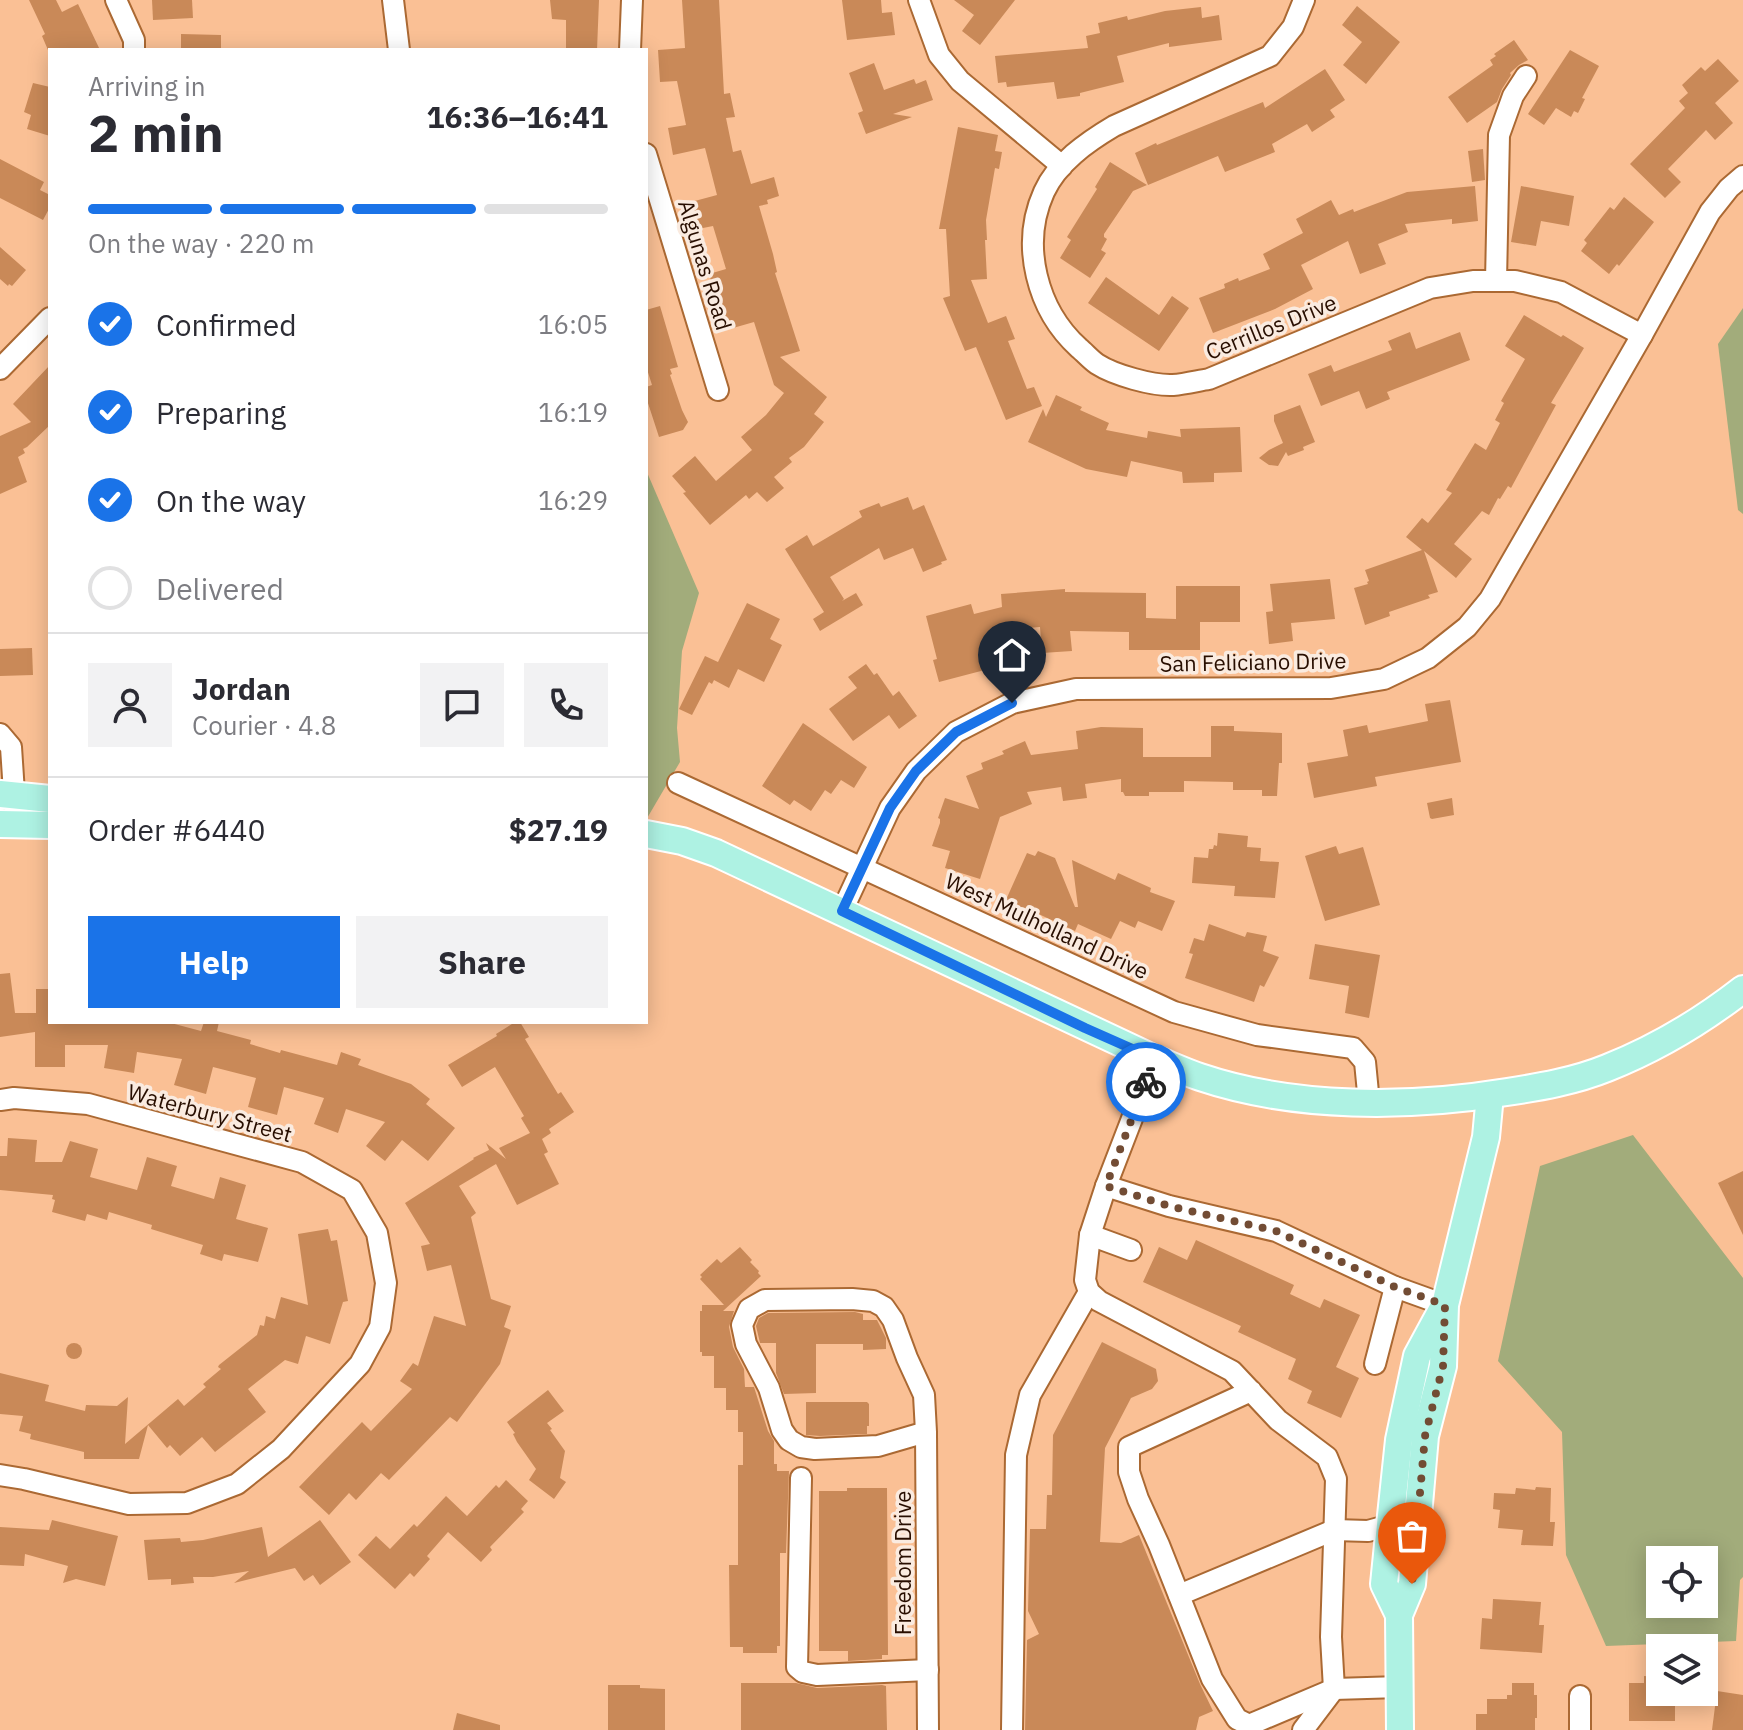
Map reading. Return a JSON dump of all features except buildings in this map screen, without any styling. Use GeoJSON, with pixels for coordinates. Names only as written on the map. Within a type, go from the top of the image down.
{"type":"FeatureCollection","features":[{"type":"Feature","properties":{"kind":"main road"},"geometry":{"type":"LineString","coordinates":[[7,794],[48,799]]}},
{"type":"Feature","properties":{"kind":"main road"},"geometry":{"type":"LineString","coordinates":[[8,824],[48,825]]}},
{"type":"Feature","properties":{"kind":"main road"},"geometry":{"type":"LineString","coordinates":[[648,834],[682,841],[716,853],[1085,1028],[1201,1078],[1296,1098],[1369,1103],[1440,1101],[1551,1085],[1605,1069],[1648,1049],[1723,1005],[1743,989]]}},
{"type":"Feature","properties":{"kind":"main road"},"geometry":{"type":"LineString","coordinates":[[1400,1730],[1399,1615],[1412,1584],[1425,1436],[1443,1366],[1445,1305],[1486,1137],[1490,1095]]}},
{"type":"Feature","properties":{"kind":"main road"},"geometry":{"type":"LineString","coordinates":[[1399,1615],[1384,1584],[1399,1440],[1417,1356],[1445,1305]]}},
{"type":"Feature","properties":{"kind":"street"},"geometry":{"type":"LineString","coordinates":[[116,0],[134,40],[134,48]]}},
{"type":"Feature","properties":{"kind":"street"},"geometry":{"type":"LineString","coordinates":[[393,0],[399,48]]}},
{"type":"Feature","properties":{"kind":"street"},"geometry":{"type":"LineString","coordinates":[[630,48],[632,0]]}},
{"type":"Feature","properties":{"kind":"street"},"geometry":{"type":"LineString","coordinates":[[919,0],[939,55],[960,81],[1062,166]]}},
{"type":"Feature","properties":{"kind":"street","name":"Cerrillos Drive"},"geometry":{"type":"LineString","coordinates":[[1304,0],[1293,27],[1270,56],[1114,126],[1092,139],[1062,166],[1045,191],[1034,227],[1034,258],[1041,292],[1052,316],[1070,339],[1097,364],[1133,379],[1170,385],[1209,379],[1430,288],[1473,281],[1515,281],[1561,292],[1642,335]]}},
{"type":"Feature","properties":{"kind":"street"},"geometry":{"type":"LineString","coordinates":[[1496,281],[1499,135],[1513,96],[1526,76]]}},
{"type":"Feature","properties":{"kind":"street","name":"Algunas Road"},"geometry":{"type":"LineString","coordinates":[[648,161],[718,390]]}},
{"type":"Feature","properties":{"kind":"street","name":"San Feliciano Drive"},"geometry":{"type":"LineString","coordinates":[[842,911],[890,808],[916,771],[956,732],[1012,703],[1076,689],[1331,688],[1384,679],[1428,658],[1467,627],[1490,599],[1710,212],[1743,176]]}},
{"type":"Feature","properties":{"kind":"street"},"geometry":{"type":"LineString","coordinates":[[0,369],[48,320]]}},
{"type":"Feature","properties":{"kind":"street"},"geometry":{"type":"LineString","coordinates":[[0,734],[11,747],[8,824]]}},
{"type":"Feature","properties":{"kind":"street","name":"West Mulholland Drive"},"geometry":{"type":"LineString","coordinates":[[678,783],[1174,1012],[1257,1035],[1353,1048],[1365,1062],[1369,1103]]}},
{"type":"Feature","properties":{"kind":"street"},"geometry":{"type":"LineString","coordinates":[[1155,1059],[1090,1235],[1085,1280],[1089,1292],[1099,1301],[1232,1371],[1278,1420],[1327,1457],[1336,1479],[1331,1637],[1334,1689],[1303,1730]]}},
{"type":"Feature","properties":{"kind":"street","name":"Waterbury Street"},"geometry":{"type":"LineString","coordinates":[[0,1100],[14,1098],[88,1104],[302,1162],[352,1190],[377,1233],[386,1283],[380,1327],[360,1364],[281,1449],[237,1484],[187,1503],[129,1504],[0,1475]]}},
{"type":"Feature","properties":{"kind":"street"},"geometry":{"type":"LineString","coordinates":[[1106,1186],[1169,1206],[1276,1231],[1395,1287],[1445,1305]]}},
{"type":"Feature","properties":{"kind":"street"},"geometry":{"type":"LineString","coordinates":[[1090,1235],[1131,1250]]}},
{"type":"Feature","properties":{"kind":"street"},"geometry":{"type":"LineString","coordinates":[[1375,1364],[1395,1287]]}},
{"type":"Feature","properties":{"kind":"street"},"geometry":{"type":"LineString","coordinates":[[1012,1730],[1016,1455],[1030,1395],[1089,1292]]}},
{"type":"Feature","properties":{"kind":"street","name":"Freedom Drive"},"geometry":{"type":"LineString","coordinates":[[926,1432],[878,1446],[815,1449],[801,1447],[789,1440],[782,1430],[769,1388],[746,1344],[742,1325],[749,1309],[765,1300],[852,1299],[873,1301],[884,1307],[893,1320],[924,1395],[926,1432],[928,1730]]}},
{"type":"Feature","properties":{"kind":"street"},"geometry":{"type":"LineString","coordinates":[[1251,1391],[1129,1447],[1129,1472],[1212,1679],[1237,1719],[1249,1725],[1334,1689],[1400,1687]]}},
{"type":"Feature","properties":{"kind":"street"},"geometry":{"type":"LineString","coordinates":[[801,1478],[797,1667],[803,1672],[817,1675],[928,1670]]}},
{"type":"Feature","properties":{"kind":"street"},"geometry":{"type":"LineString","coordinates":[[1179,1595],[1334,1530],[1368,1531],[1390,1525]]}},
{"type":"Feature","properties":{"kind":"street"},"geometry":{"type":"LineString","coordinates":[[1580,1696],[1580,1730]]}},
{"type":"Feature","properties":{"kind":"green space"},"geometry":{"type":"Polygon","coordinates":[[[1743,308],[1743,514],[1738,510],[1718,344],[1743,308]]]}},
{"type":"Feature","properties":{"kind":"green space"},"geometry":{"type":"Polygon","coordinates":[[[648,475],[699,593],[682,651],[677,728],[680,762],[648,817],[648,475]]]}},
{"type":"Feature","properties":{"kind":"green space"},"geometry":{"type":"Polygon","coordinates":[[[1633,1135],[1743,1278],[1743,1577],[1740,1580],[1736,1641],[1718,1642],[1718,1634],[1646,1634],[1646,1644],[1606,1646],[1566,1555],[1562,1432],[1498,1361],[1540,1166],[1633,1135]]]}},
{"type":"Feature","properties":{"kind":"way so far"},"geometry":{"type":"LineString","coordinates":[[1146,1082],[1106,1186],[1169,1206],[1276,1231],[1395,1287],[1445,1305],[1443,1366],[1425,1436],[1412,1584]]}},
{"type":"Feature","properties":{"kind":"route"},"geometry":{"type":"LineString","coordinates":[[1012,703],[956,732],[916,771],[890,808],[842,911],[1155,1059],[1146,1082]]}}]}
